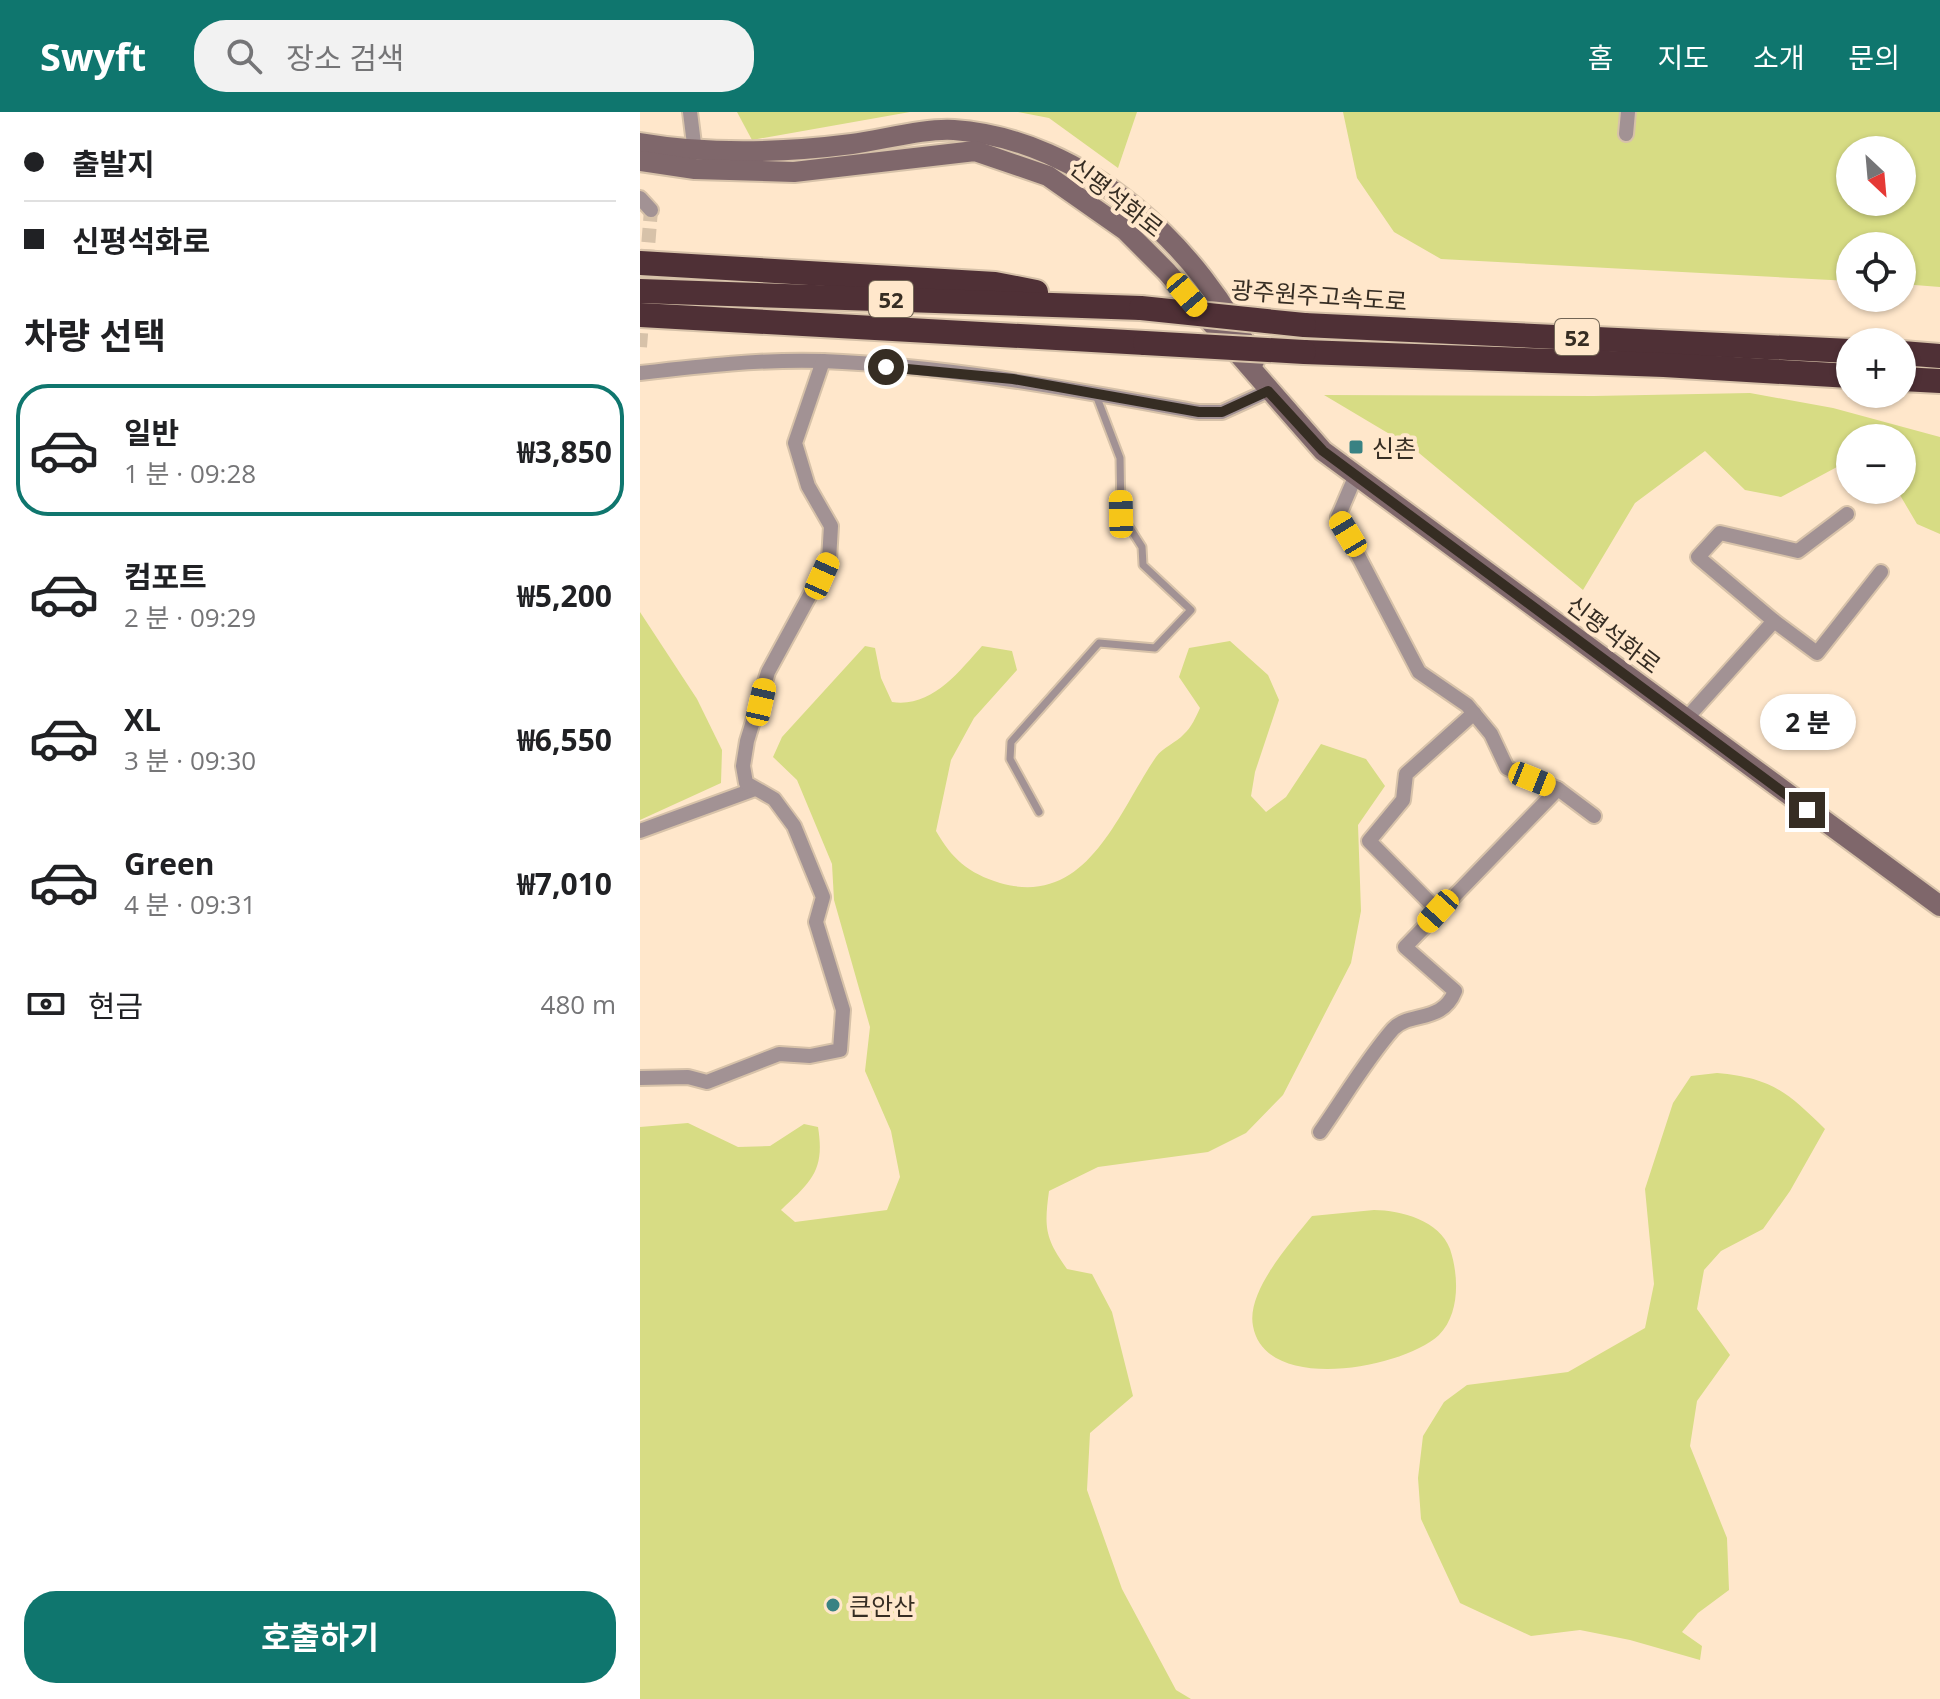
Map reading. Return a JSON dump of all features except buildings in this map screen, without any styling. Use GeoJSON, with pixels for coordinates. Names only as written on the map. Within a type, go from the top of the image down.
{"type":"FeatureCollection","features":[{"type":"Feature","properties":{"kind":"highway"},"geometry":{"type":"LineString","coordinates":[[640,263],[995,284],[1113,306]]}},
{"type":"Feature","properties":{"kind":"highway","name":"광주원주고속도로"},"geometry":{"type":"LineString","coordinates":[[640,291],[1113,306],[1304,325],[1836,350]]}},
{"type":"Feature","properties":{"kind":"highway","name":"52"},"geometry":{"type":"LineString","coordinates":[[640,315],[1304,352],[1664,365],[1836,375]]}},
{"type":"Feature","properties":{"kind":"highway"},"geometry":{"type":"LineString","coordinates":[[1916,354],[1940,356]]}},
{"type":"Feature","properties":{"kind":"highway"},"geometry":{"type":"LineString","coordinates":[[1916,380],[1940,381]]}},
{"type":"Feature","properties":{"kind":"main road","name":"신평석화로"},"geometry":{"type":"LineString","coordinates":[[640,143],[695,152],[811,149],[951,129],[995,136],[1044,152],[1101,184],[1193,263],[1240,332],[1268,391]]}},
{"type":"Feature","properties":{"kind":"main road","name":"신평석화로"},"geometry":{"type":"LineString","coordinates":[[640,161],[695,169],[794,172],[975,151],[1048,176],[1125,230],[1167,272],[1323,451],[1940,906]]}},
{"type":"Feature","properties":{"kind":"street"},"geometry":{"type":"LineString","coordinates":[[690,112],[695,152]]}},
{"type":"Feature","properties":{"kind":"street"},"geometry":{"type":"LineString","coordinates":[[1626,134],[1628,112]]}},
{"type":"Feature","properties":{"kind":"street"},"geometry":{"type":"LineString","coordinates":[[640,198],[651,210]]}},
{"type":"Feature","properties":{"kind":"street"},"geometry":{"type":"LineString","coordinates":[[640,373],[727,363],[823,361],[1013,379],[1199,412],[1222,412],[1268,391]]}},
{"type":"Feature","properties":{"kind":"street"},"geometry":{"type":"LineString","coordinates":[[640,1078],[688,1077],[707,1082],[779,1054],[810,1056],[840,1050],[843,1010],[816,922],[823,897],[794,826],[774,799],[746,783],[743,766],[768,672],[829,560],[831,526],[808,486],[795,443],[823,361]]}},
{"type":"Feature","properties":{"kind":"street"},"geometry":{"type":"LineString","coordinates":[[1356,475],[1338,517],[1419,672],[1474,713],[1491,734],[1507,768],[1558,789],[1594,816]]}},
{"type":"Feature","properties":{"kind":"street"},"geometry":{"type":"LineString","coordinates":[[1847,514],[1798,551],[1720,533],[1698,557],[1817,653],[1881,572]]}},
{"type":"Feature","properties":{"kind":"street"},"geometry":{"type":"LineString","coordinates":[[1685,720],[1774,621]]}},
{"type":"Feature","properties":{"kind":"street"},"geometry":{"type":"LineString","coordinates":[[1438,911],[1369,841],[1403,800],[1406,774],[1474,713]]}},
{"type":"Feature","properties":{"kind":"street"},"geometry":{"type":"LineString","coordinates":[[640,831],[755,789]]}},
{"type":"Feature","properties":{"kind":"street"},"geometry":{"type":"LineString","coordinates":[[1320,1132],[1396,1026],[1431,1016],[1451,1001],[1455,991],[1405,947],[1558,789]]}},
{"type":"Feature","properties":{"kind":"lane"},"geometry":{"type":"LineString","coordinates":[[1039,812],[1010,759],[1011,742],[1099,643],[1155,648],[1191,610],[1143,565],[1142,547],[1121,514],[1120,458],[1095,393]]}},
{"type":"Feature","properties":{"kind":"green space"},"geometry":{"type":"Polygon","coordinates":[[[737,112],[910,112],[752,140],[737,112]]]}},
{"type":"Feature","properties":{"kind":"green space"},"geometry":{"type":"Polygon","coordinates":[[[1018,112],[1137,112],[1118,168],[1049,118],[1018,112]]]}},
{"type":"Feature","properties":{"kind":"green space"},"geometry":{"type":"Polygon","coordinates":[[[1343,112],[1940,112],[1940,287],[1916,285],[1916,232],[1836,232],[1836,280],[1441,259],[1394,232],[1357,178],[1343,112]]]}},
{"type":"Feature","properties":{"kind":"green space"},"geometry":{"type":"Polygon","coordinates":[[[1750,393],[1833,408],[1892,424],[1836,424],[1836,468],[1781,497],[1745,490],[1705,451],[1635,503],[1583,590],[1413,448],[1324,395],[1750,393]]]}},
{"type":"Feature","properties":{"kind":"green space"},"geometry":{"type":"Polygon","coordinates":[[[1916,430],[1940,437],[1940,534],[1917,524],[1905,504],[1916,504],[1916,430]]]}},
{"type":"Feature","properties":{"kind":"green space"},"geometry":{"type":"Polygon","coordinates":[[[640,612],[697,699],[722,750],[721,783],[640,820],[640,612]]]}},
{"type":"Feature","properties":{"kind":"green space"},"geometry":{"type":"Polygon","coordinates":[[[1230,641],[1268,675],[1279,700],[1255,772],[1251,796],[1266,812],[1286,797],[1321,744],[1366,759],[1385,786],[1358,825],[1361,911],[1351,963],[1283,1095],[1246,1133],[1208,1152],[1098,1167],[1049,1191],[1047,1214],[1050,1240],[1067,1269],[1092,1274],[1112,1312],[1133,1396],[1090,1433],[1087,1490],[1122,1589],[1176,1690],[1191,1699],[640,1699],[640,1127],[688,1123],[738,1147],[770,1146],[804,1124],[818,1127],[820,1154],[814,1174],[781,1210],[795,1222],[887,1210],[900,1177],[891,1131],[865,1071],[870,1027],[834,900],[832,864],[797,780],[773,757],[782,737],[865,646],[875,648],[881,678],[892,702],[919,700],[931,694],[953,677],[982,646],[1012,651],[1017,670],[974,718],[951,760],[936,831],[962,864],[989,879],[1030,887],[1056,882],[1077,869],[1096,851],[1156,757],[1181,737],[1193,722],[1200,708],[1179,677],[1189,648],[1230,641]]]}},
{"type":"Feature","properties":{"kind":"green space"},"geometry":{"type":"Polygon","coordinates":[[[1717,1073],[1752,1079],[1777,1089],[1800,1105],[1825,1129],[1790,1191],[1763,1229],[1721,1251],[1704,1270],[1697,1309],[1730,1355],[1697,1401],[1690,1446],[1727,1538],[1729,1590],[1698,1613],[1682,1632],[1702,1646],[1700,1660],[1630,1640],[1580,1630],[1531,1636],[1460,1603],[1421,1519],[1418,1478],[1423,1436],[1444,1402],[1467,1385],[1568,1372],[1645,1328],[1654,1284],[1645,1189],[1673,1103],[1691,1076],[1717,1073]]]}},
{"type":"Feature","properties":{"kind":"green space"},"geometry":{"type":"Polygon","coordinates":[[[1374,1210],[1396,1212],[1418,1219],[1429,1224],[1445,1239],[1453,1260],[1456,1283],[1454,1306],[1446,1326],[1421,1347],[1396,1358],[1367,1365],[1337,1369],[1307,1368],[1282,1361],[1263,1347],[1253,1326],[1256,1298],[1272,1267],[1312,1216],[1374,1210]]]}},
{"type":"Feature","properties":{"kind":"tunnel"},"geometry":{"type":"LineString","coordinates":[[640,347],[651,210]]}},
{"type":"Feature","properties":{"kind":"place","name":"신촌"},"geometry":{"type":"Point","coordinates":[1356,447]}},
{"type":"Feature","properties":{"kind":"place","name":"큰안산"},"geometry":{"type":"Point","coordinates":[833,1605]}},
{"type":"Feature","properties":{"kind":"route"},"geometry":{"type":"LineString","coordinates":[[886,367],[1013,379],[1199,412],[1222,412],[1268,391],[1323,451],[1807,810]]}}]}
